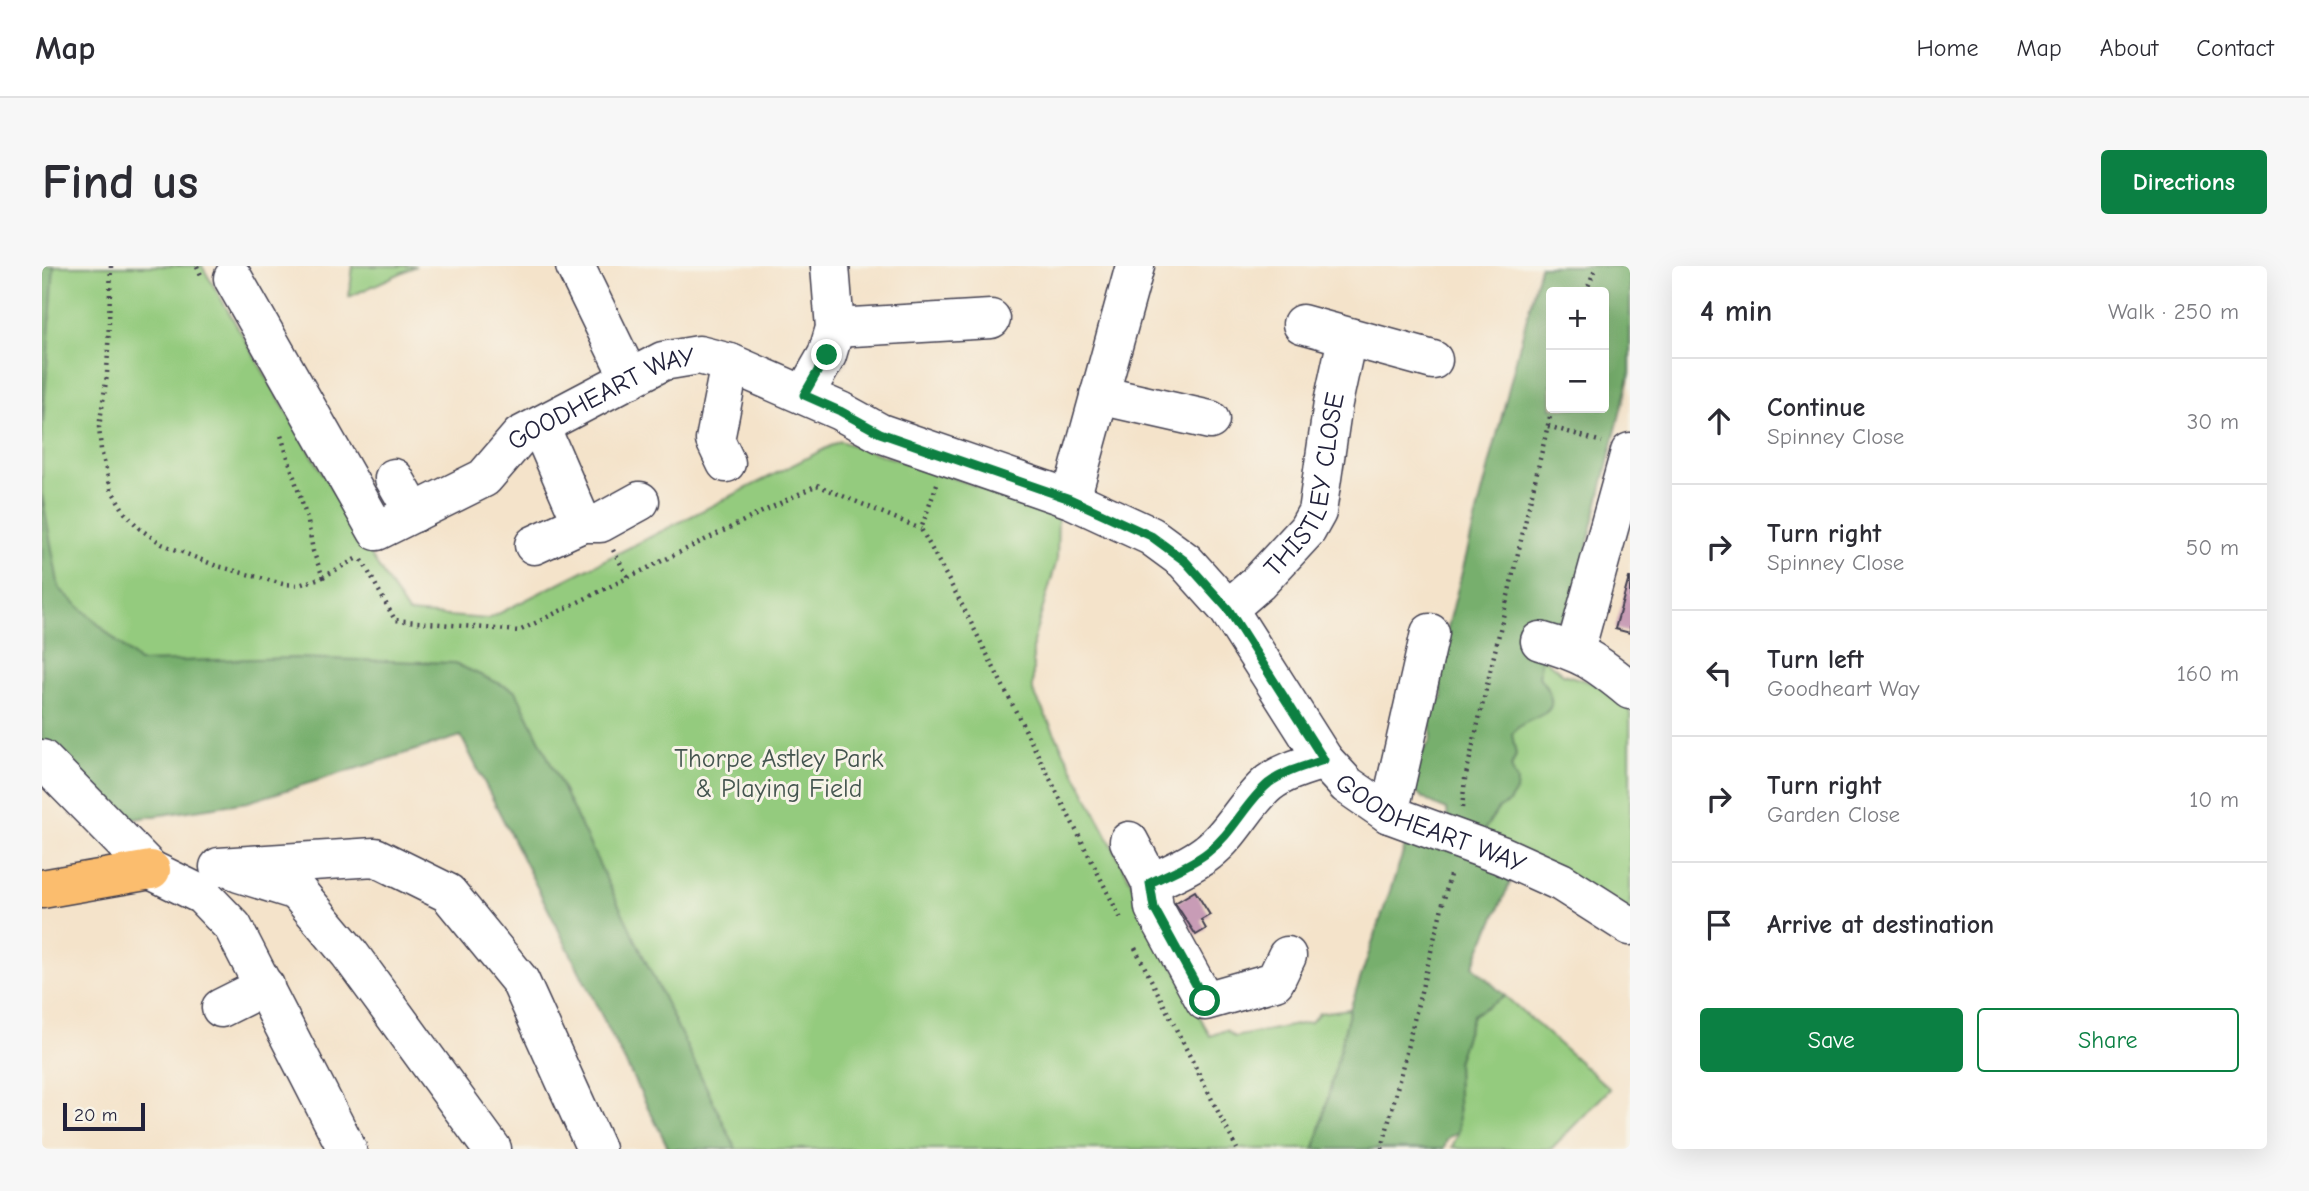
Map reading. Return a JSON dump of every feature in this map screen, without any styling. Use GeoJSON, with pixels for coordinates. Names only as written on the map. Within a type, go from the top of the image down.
{"type":"FeatureCollection","features":[{"type":"Feature","properties":{"kind":"highway"},"geometry":{"type":"LineString","coordinates":[[42,889],[151,870]]}},
{"type":"Feature","properties":{"kind":"street"},"geometry":{"type":"LineString","coordinates":[[575,266],[629,379]]}},
{"type":"Feature","properties":{"kind":"street"},"geometry":{"type":"LineString","coordinates":[[804,395],[827,355],[835,327],[830,266]]}},
{"type":"Feature","properties":{"kind":"street"},"geometry":{"type":"LineString","coordinates":[[1070,499],[1099,396],[1129,268]]}},
{"type":"Feature","properties":{"kind":"street"},"geometry":{"type":"LineString","coordinates":[[220,282],[369,543]]}},
{"type":"Feature","properties":{"kind":"street"},"geometry":{"type":"LineString","coordinates":[[835,327],[991,319]]}},
{"type":"Feature","properties":{"kind":"street"},"geometry":{"type":"LineString","coordinates":[[1302,324],[1433,360]]}},
{"type":"Feature","properties":{"kind":"street","name":"THISTLEY CLOSE"},"geometry":{"type":"LineString","coordinates":[[1228,609],[1275,566],[1307,530],[1317,512],[1333,402],[1347,338]]}},
{"type":"Feature","properties":{"kind":"street","name":"GOODHEART WAY"},"geometry":{"type":"LineString","coordinates":[[369,543],[414,513],[484,478],[520,436],[663,362],[699,355],[730,363],[840,411],[880,433],[1070,499],[1151,536],[1185,561],[1228,609],[1324,760],[1347,785],[1389,814],[1502,855],[1560,882],[1630,926]]}},
{"type":"Feature","properties":{"kind":"street"},"geometry":{"type":"LineString","coordinates":[[726,463],[715,440],[730,363]]}},
{"type":"Feature","properties":{"kind":"street"},"geometry":{"type":"LineString","coordinates":[[1099,396],[1210,420]]}},
{"type":"Feature","properties":{"kind":"street"},"geometry":{"type":"LineString","coordinates":[[540,426],[605,542]]}},
{"type":"Feature","properties":{"kind":"street"},"geometry":{"type":"LineString","coordinates":[[1618,448],[1572,653],[1630,690]]}},
{"type":"Feature","properties":{"kind":"street"},"geometry":{"type":"LineString","coordinates":[[394,478],[414,513]]}},
{"type":"Feature","properties":{"kind":"street"},"geometry":{"type":"LineString","coordinates":[[534,545],[605,542],[640,501]]}},
{"type":"Feature","properties":{"kind":"street"},"geometry":{"type":"LineString","coordinates":[[1389,814],[1430,632]]}},
{"type":"Feature","properties":{"kind":"street"},"geometry":{"type":"LineString","coordinates":[[42,759],[151,870],[202,895],[233,928],[342,1147]]}},
{"type":"Feature","properties":{"kind":"street"},"geometry":{"type":"LineString","coordinates":[[1150,883],[1206,854],[1225,838],[1269,783],[1289,771],[1324,760]]}},
{"type":"Feature","properties":{"kind":"street"},"geometry":{"type":"LineString","coordinates":[[1129,841],[1150,883],[1154,908],[1205,1001],[1275,981],[1287,956]]}},
{"type":"Feature","properties":{"kind":"street"},"geometry":{"type":"LineString","coordinates":[[151,870],[375,857],[448,893],[520,981],[596,1149]]}},
{"type":"Feature","properties":{"kind":"street"},"geometry":{"type":"LineString","coordinates":[[219,867],[297,891],[349,953],[492,1149]]}},
{"type":"Feature","properties":{"kind":"street"},"geometry":{"type":"LineString","coordinates":[[221,1009],[264,986]]}},
{"type":"Feature","properties":{"kind":"path"},"geometry":{"type":"LineString","coordinates":[[111,266],[107,375],[99,427],[101,450],[111,489],[125,513],[140,529],[162,544],[191,557],[267,580],[299,585],[323,577],[313,551],[308,522],[279,428]]}},
{"type":"Feature","properties":{"kind":"path"},"geometry":{"type":"LineString","coordinates":[[197,266],[220,282]]}},
{"type":"Feature","properties":{"kind":"path"},"geometry":{"type":"LineString","coordinates":[[1588,287],[1595,266]]}},
{"type":"Feature","properties":{"kind":"path"},"geometry":{"type":"LineString","coordinates":[[1382,1149],[1459,840],[1465,779],[1551,413]]}},
{"type":"Feature","properties":{"kind":"path"},"geometry":{"type":"LineString","coordinates":[[1548,426],[1618,448]]}},
{"type":"Feature","properties":{"kind":"path"},"geometry":{"type":"LineString","coordinates":[[921,529],[947,457]]}},
{"type":"Feature","properties":{"kind":"path"},"geometry":{"type":"LineString","coordinates":[[369,543],[395,620],[519,631],[605,542],[817,485],[921,529],[1128,933]]}},
{"type":"Feature","properties":{"kind":"path"},"geometry":{"type":"LineString","coordinates":[[1134,946],[1237,1149]]}},
{"type":"Feature","properties":{"kind":"green space","name":"Thorpe Astley Park & Playing Field"},"geometry":{"type":"Polygon","coordinates":[[[42,266],[202,266],[368,551],[408,613],[488,619],[840,441],[1058,513],[1057,560],[1033,642],[1033,691],[1210,1036],[1226,1030],[1234,1037],[1311,1022],[1319,1013],[1350,1009],[1315,1149],[669,1149],[461,736],[42,666],[42,266]]]}},
{"type":"Feature","properties":{"kind":"green space"},"geometry":{"type":"Polygon","coordinates":[[[42,266],[54,266],[42,440],[42,266]]]}},
{"type":"Feature","properties":{"kind":"green space"},"geometry":{"type":"Polygon","coordinates":[[[353,266],[416,266],[349,297],[353,266]]]}},
{"type":"Feature","properties":{"kind":"green space"},"geometry":{"type":"Polygon","coordinates":[[[1540,266],[1630,266],[1630,373],[1573,604],[1568,616],[1545,626],[1539,677],[1548,691],[1550,708],[1512,734],[1516,755],[1511,767],[1517,782],[1516,791],[1509,802],[1498,809],[1474,845],[1501,855],[1510,883],[1473,966],[1505,996],[1473,1015],[1457,1062],[1459,1131],[1447,1139],[1444,1149],[1315,1149],[1350,1009],[1413,823],[1449,835],[1447,810],[1423,798],[1416,792],[1409,778],[1415,760],[1431,739],[1431,706],[1443,698],[1437,670],[1540,266]]]}},
{"type":"Feature","properties":{"kind":"green space"},"geometry":{"type":"Polygon","coordinates":[[[42,494],[59,588],[139,662],[296,658],[454,663],[516,691],[736,1149],[669,1149],[461,736],[248,802],[135,819],[50,768],[42,759],[42,494]]]}},
{"type":"Feature","properties":{"kind":"green space"},"geometry":{"type":"Polygon","coordinates":[[[1540,655],[1563,674],[1596,684],[1630,705],[1630,926],[1474,845],[1498,809],[1509,802],[1511,767],[1516,755],[1511,734],[1518,725],[1528,721],[1547,687],[1539,677],[1540,655]]]}},
{"type":"Feature","properties":{"kind":"green space"},"geometry":{"type":"Polygon","coordinates":[[[1505,996],[1610,1089],[1551,1149],[1452,1147],[1459,1131],[1457,1062],[1473,1015],[1505,996]]]}},
{"type":"Feature","properties":{"kind":"building"},"geometry":{"type":"Polygon","coordinates":[[[1630,578],[1630,633],[1615,629],[1630,578]]]}},
{"type":"Feature","properties":{"kind":"building"},"geometry":{"type":"Polygon","coordinates":[[[1195,891],[1210,915],[1201,920],[1206,929],[1196,935],[1175,903],[1195,891]]]}},
{"type":"Feature","properties":{"kind":"route"},"geometry":{"type":"LineString","coordinates":[[827,355],[804,395],[880,433],[1115,517],[1151,536],[1185,561],[1228,609],[1324,760],[1289,771],[1269,783],[1225,838],[1206,854],[1150,883],[1154,908],[1205,1001]]}}]}
